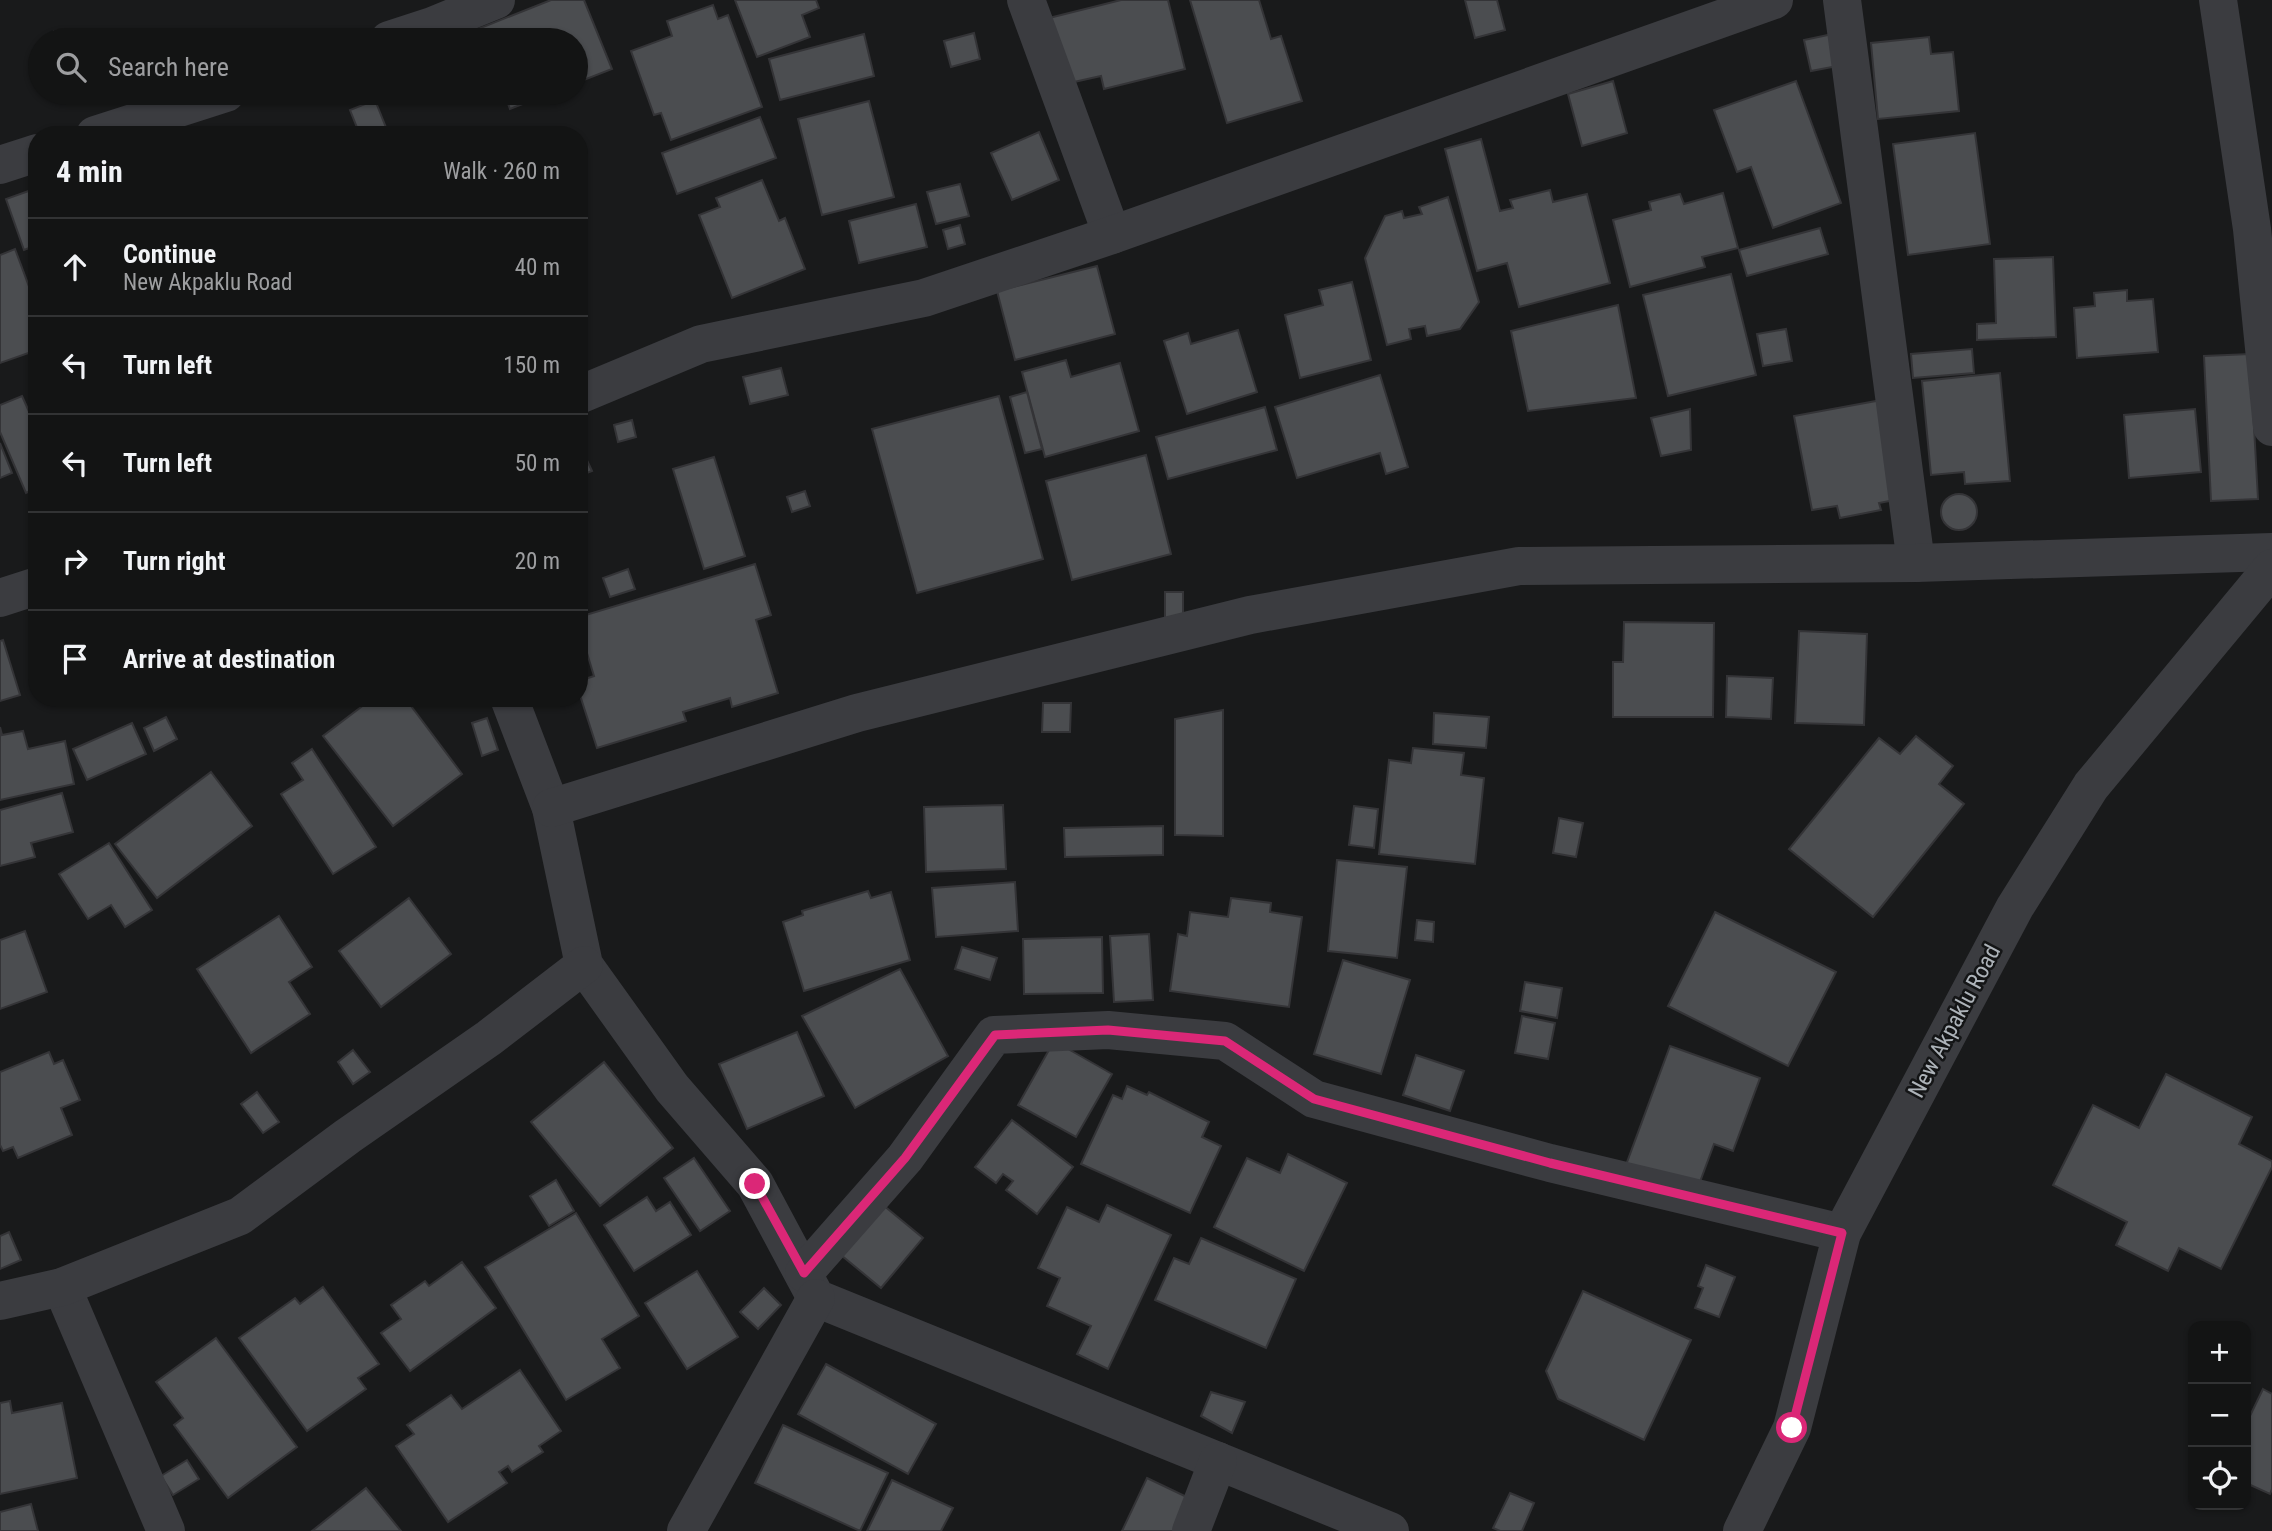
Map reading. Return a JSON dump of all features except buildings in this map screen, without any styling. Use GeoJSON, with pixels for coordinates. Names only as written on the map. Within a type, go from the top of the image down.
{"type":"FeatureCollection","features":[{"type":"Feature","properties":{"kind":"street"},"geometry":{"type":"LineString","coordinates":[[426,28],[496,0]]}},
{"type":"Feature","properties":{"kind":"street"},"geometry":{"type":"LineString","coordinates":[[1026,0],[1112,235]]}},
{"type":"Feature","properties":{"kind":"street"},"geometry":{"type":"LineString","coordinates":[[588,391],[701,344],[924,298],[1112,235],[1774,0]]}},
{"type":"Feature","properties":{"kind":"street"},"geometry":{"type":"LineString","coordinates":[[1842,0],[1916,563]]}},
{"type":"Feature","properties":{"kind":"street"},"geometry":{"type":"LineString","coordinates":[[2218,0],[2262,227],[2272,427]]}},
{"type":"Feature","properties":{"kind":"street"},"geometry":{"type":"LineString","coordinates":[[123,126],[189,105]]}},
{"type":"Feature","properties":{"kind":"street"},"geometry":{"type":"LineString","coordinates":[[0,165],[28,156]]}},
{"type":"Feature","properties":{"kind":"street"},"geometry":{"type":"LineString","coordinates":[[551,808],[857,713],[1251,615],[1519,566],[1916,563],[2272,552]]}},
{"type":"Feature","properties":{"kind":"street","name":"New Akpaklu Road"},"geometry":{"type":"LineString","coordinates":[[1742,1531],[1792,1428],[1842,1233],[2015,907],[2091,786],[2272,568]]}},
{"type":"Feature","properties":{"kind":"street"},"geometry":{"type":"LineString","coordinates":[[0,598],[28,589]]}},
{"type":"Feature","properties":{"kind":"street"},"geometry":{"type":"LineString","coordinates":[[512,707],[551,808],[584,965],[672,1088],[755,1184],[810,1285],[1218,1461],[1390,1531]]}},
{"type":"Feature","properties":{"kind":"street"},"geometry":{"type":"LineString","coordinates":[[0,1301],[62,1287],[240,1216],[348,1136],[489,1038],[584,965]]}},
{"type":"Feature","properties":{"kind":"street"},"geometry":{"type":"LineString","coordinates":[[687,1531],[810,1285],[995,1035],[1108,1030],[1225,1041],[1314,1099],[1550,1163],[1842,1233]]}},
{"type":"Feature","properties":{"kind":"street"},"geometry":{"type":"LineString","coordinates":[[62,1287],[166,1531]]}},
{"type":"Feature","properties":{"kind":"street"},"geometry":{"type":"LineString","coordinates":[[1191,1531],[1218,1461]]}},
{"type":"Feature","properties":{"kind":"route"},"geometry":{"type":"LineString","coordinates":[[755,1184],[804,1273],[905,1158],[995,1035],[1108,1030],[1225,1041],[1314,1099],[1550,1163],[1842,1233],[1792,1428]]}}]}
